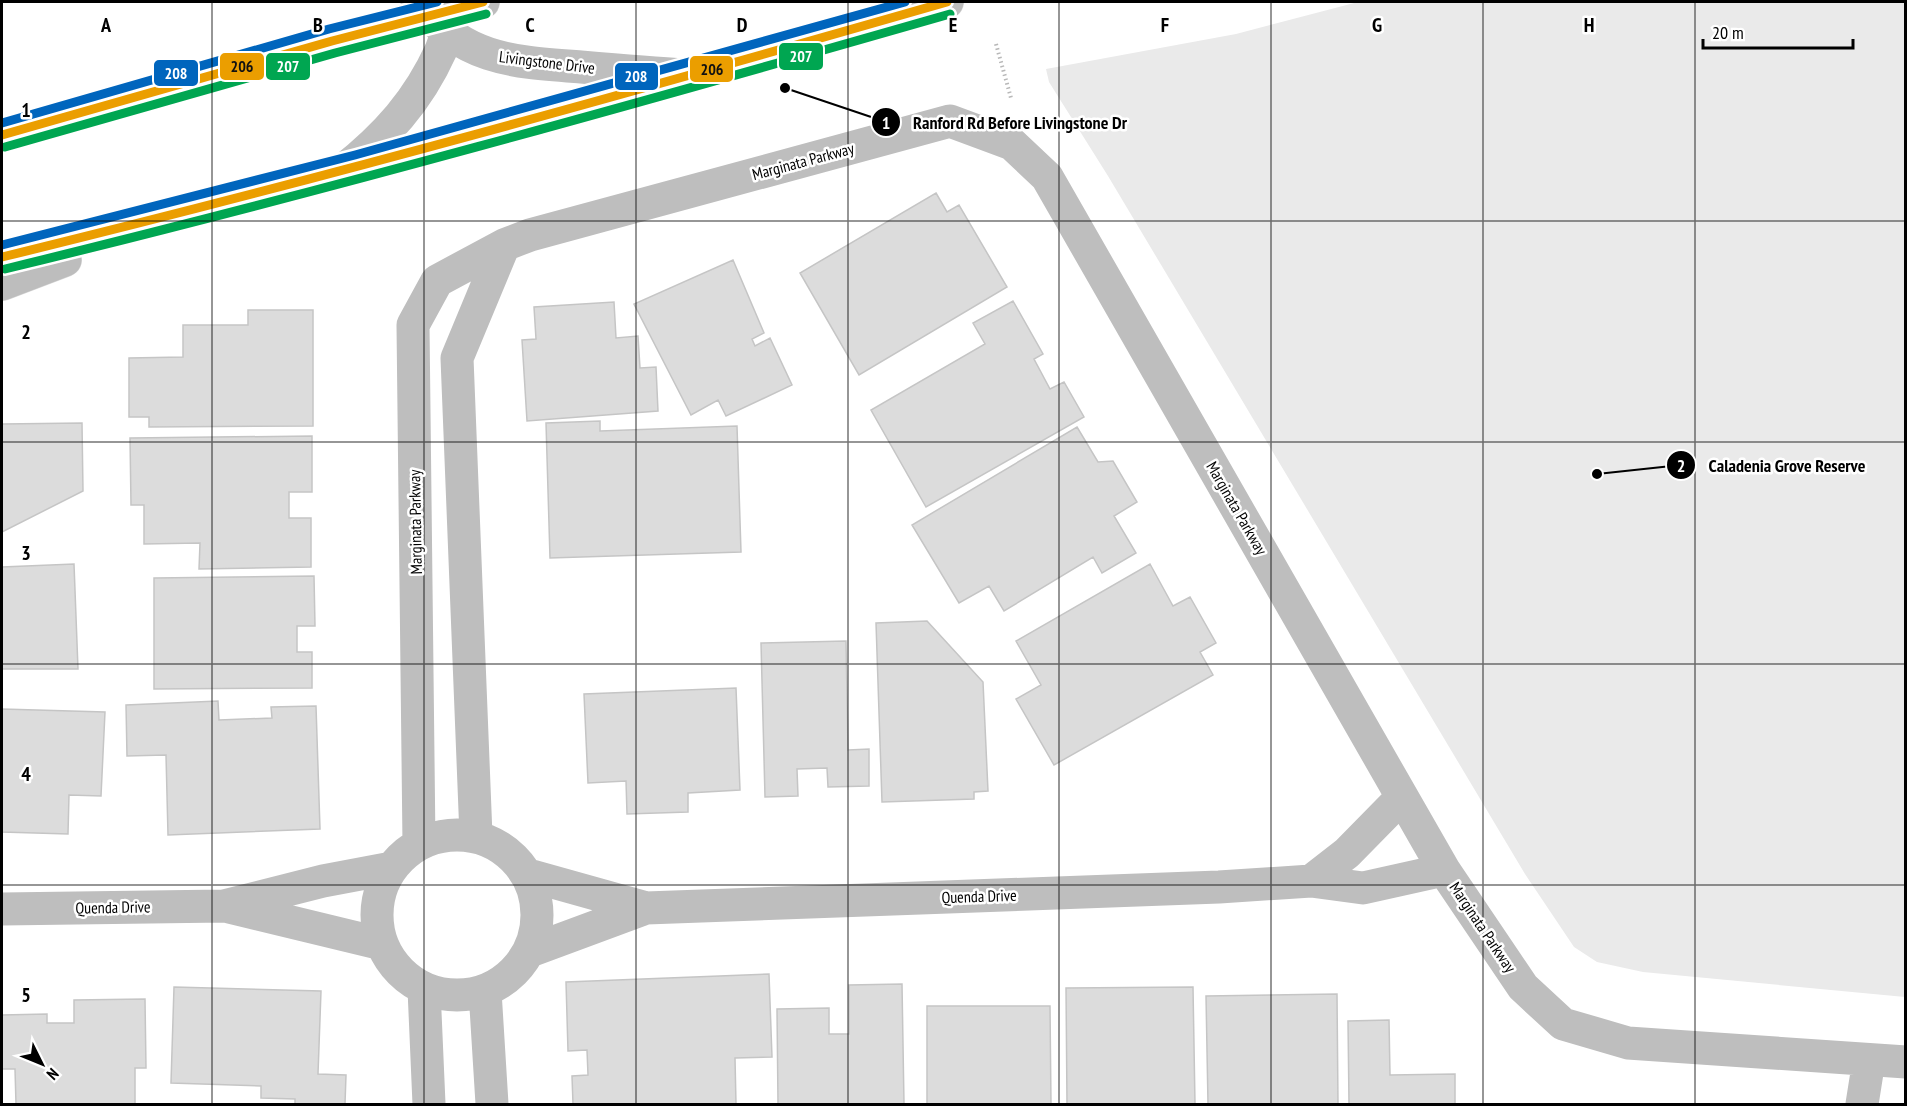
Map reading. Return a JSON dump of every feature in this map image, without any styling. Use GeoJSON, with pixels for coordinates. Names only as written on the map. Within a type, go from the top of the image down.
{"type":"FeatureCollection","features":[{"type":"Feature","properties":{"kind":"main road"},"geometry":{"type":"LineString","coordinates":[[2,257],[122,229],[342,171],[690,76],[947,2]]}},
{"type":"Feature","properties":{"kind":"main road"},"geometry":{"type":"LineString","coordinates":[[2,135],[448,10]]}},
{"type":"Feature","properties":{"kind":"main road"},"geometry":{"type":"LineString","coordinates":[[2,284],[70,258],[122,229]]}},
{"type":"Feature","properties":{"kind":"street","name":"Livingstone Drive"},"geometry":{"type":"LineString","coordinates":[[448,10],[470,46],[511,61],[690,76]]}},
{"type":"Feature","properties":{"kind":"street"},"geometry":{"type":"LineString","coordinates":[[342,171],[373,146],[400,118],[423,86],[442,48],[448,10]]}},
{"type":"Feature","properties":{"kind":"street","name":"Marginata Parkway"},"geometry":{"type":"LineString","coordinates":[[419,844],[413,325],[437,281],[504,245],[530,235],[950,121],[1012,144],[1047,177],[1444,870],[1524,987],[1563,1024],[1628,1043],[1905,1062]]}},
{"type":"Feature","properties":{"kind":"street"},"geometry":{"type":"LineString","coordinates":[[476,836],[457,358],[504,245]]}},
{"type":"Feature","properties":{"kind":"street"},"geometry":{"type":"LineString","coordinates":[[1311,881],[1347,853],[1402,797]]}},
{"type":"Feature","properties":{"kind":"street"},"geometry":{"type":"LineString","coordinates":[[476,836],[496,844],[514,858],[528,875],[537,899],[537,926],[530,951],[519,967],[504,981],[485,991],[465,996],[444,995],[424,989],[406,978],[392,963],[382,944],[377,924],[377,905],[382,886],[392,868],[404,854],[419,844],[437,837],[476,836]]}},
{"type":"Feature","properties":{"kind":"street","name":"Quenda Drive"},"geometry":{"type":"LineString","coordinates":[[2,909],[224,906],[323,881],[392,868]]}},
{"type":"Feature","properties":{"kind":"street","name":"Quenda Drive"},"geometry":{"type":"LineString","coordinates":[[528,875],[646,908],[1236,886],[1311,881],[1363,888],[1444,870]]}},
{"type":"Feature","properties":{"kind":"street","name":"Quenda Drive"},"geometry":{"type":"LineString","coordinates":[[224,906],[382,944]]}},
{"type":"Feature","properties":{"kind":"street","name":"Quenda Drive"},"geometry":{"type":"LineString","coordinates":[[530,951],[646,908]]}},
{"type":"Feature","properties":{"kind":"street"},"geometry":{"type":"LineString","coordinates":[[424,989],[429,1104]]}},
{"type":"Feature","properties":{"kind":"street"},"geometry":{"type":"LineString","coordinates":[[485,991],[492,1104]]}},
{"type":"Feature","properties":{"kind":"street"},"geometry":{"type":"LineString","coordinates":[[1862,1104],[1869,1060]]}},
{"type":"Feature","properties":{"kind":"path"},"geometry":{"type":"LineString","coordinates":[[996,44],[1012,99]]}},
{"type":"Feature","properties":{"kind":"shaded area"},"geometry":{"type":"Polygon","coordinates":[[[1358,2],[1905,2],[1905,997],[1643,972],[1597,962],[1574,947],[1525,874],[1108,176],[1049,82],[1046,69],[1236,34],[1358,2]]]}},
{"type":"Feature","properties":{"kind":"building"},"geometry":{"type":"Polygon","coordinates":[[[936,193],[947,212],[959,205],[1007,287],[859,375],[800,273],[936,193]]]}},
{"type":"Feature","properties":{"kind":"building"},"geometry":{"type":"Polygon","coordinates":[[[733,260],[764,333],[752,339],[755,346],[770,338],[792,385],[726,416],[718,400],[691,415],[634,304],[733,260]]]}},
{"type":"Feature","properties":{"kind":"building"},"geometry":{"type":"Polygon","coordinates":[[[1013,301],[1043,354],[1034,359],[1050,389],[1064,382],[1084,417],[926,507],[871,410],[985,344],[973,323],[1013,301]]]}},
{"type":"Feature","properties":{"kind":"building"},"geometry":{"type":"Polygon","coordinates":[[[614,302],[616,338],[638,336],[640,368],[656,367],[658,411],[527,421],[522,340],[536,339],[534,307],[614,302]]]}},
{"type":"Feature","properties":{"kind":"building"},"geometry":{"type":"Polygon","coordinates":[[[248,310],[313,310],[313,426],[149,427],[149,417],[129,417],[129,358],[183,357],[183,325],[248,325],[248,310]]]}},
{"type":"Feature","properties":{"kind":"building"},"geometry":{"type":"Polygon","coordinates":[[[600,421],[600,431],[737,426],[741,552],[550,558],[546,423],[600,421]]]}},
{"type":"Feature","properties":{"kind":"building"},"geometry":{"type":"Polygon","coordinates":[[[82,423],[83,491],[2,532],[2,424],[82,423]]]}},
{"type":"Feature","properties":{"kind":"building"},"geometry":{"type":"Polygon","coordinates":[[[1077,427],[1098,462],[1113,461],[1137,502],[1114,516],[1136,553],[1102,573],[1093,557],[1004,611],[989,586],[959,603],[912,525],[1077,427]]]}},
{"type":"Feature","properties":{"kind":"building"},"geometry":{"type":"Polygon","coordinates":[[[312,436],[312,492],[289,492],[289,518],[311,518],[311,567],[199,569],[200,543],[144,544],[144,505],[131,505],[130,438],[312,436]]]}},
{"type":"Feature","properties":{"kind":"building"},"geometry":{"type":"Polygon","coordinates":[[[74,564],[78,669],[2,669],[2,567],[74,564]]]}},
{"type":"Feature","properties":{"kind":"building"},"geometry":{"type":"Polygon","coordinates":[[[1150,564],[1173,606],[1190,597],[1216,643],[1200,652],[1213,675],[1054,765],[1016,699],[1041,685],[1016,641],[1150,564]]]}},
{"type":"Feature","properties":{"kind":"building"},"geometry":{"type":"Polygon","coordinates":[[[314,576],[315,626],[297,626],[297,652],[312,652],[312,688],[154,689],[154,578],[314,576]]]}},
{"type":"Feature","properties":{"kind":"building"},"geometry":{"type":"Polygon","coordinates":[[[927,621],[983,682],[988,791],[974,792],[974,799],[882,802],[876,623],[927,621]]]}},
{"type":"Feature","properties":{"kind":"building"},"geometry":{"type":"Polygon","coordinates":[[[846,641],[848,750],[869,749],[869,786],[828,787],[827,768],[797,769],[798,796],[765,797],[761,643],[846,641]]]}},
{"type":"Feature","properties":{"kind":"building"},"geometry":{"type":"Polygon","coordinates":[[[736,688],[740,790],[688,793],[688,812],[627,814],[626,781],[588,783],[584,694],[736,688]]]}},
{"type":"Feature","properties":{"kind":"building"},"geometry":{"type":"Polygon","coordinates":[[[218,701],[219,720],[272,718],[271,707],[316,706],[320,829],[168,835],[166,755],[127,756],[126,705],[218,701]]]}},
{"type":"Feature","properties":{"kind":"building"},"geometry":{"type":"Polygon","coordinates":[[[2,709],[105,712],[101,796],[69,795],[68,834],[2,832],[2,709]]]}},
{"type":"Feature","properties":{"kind":"building"},"geometry":{"type":"Polygon","coordinates":[[[769,974],[772,1057],[735,1058],[736,1104],[573,1104],[572,1076],[588,1075],[587,1050],[568,1051],[566,982],[769,974]]]}},
{"type":"Feature","properties":{"kind":"building"},"geometry":{"type":"Polygon","coordinates":[[[902,984],[904,1104],[778,1104],[777,1009],[829,1008],[829,1034],[849,1034],[849,985],[902,984]]]}},
{"type":"Feature","properties":{"kind":"building"},"geometry":{"type":"Polygon","coordinates":[[[174,987],[321,991],[318,1074],[346,1075],[345,1104],[295,1104],[295,1099],[261,1098],[261,1086],[171,1083],[174,987]]]}},
{"type":"Feature","properties":{"kind":"building"},"geometry":{"type":"Polygon","coordinates":[[[1193,987],[1195,1104],[1067,1104],[1066,988],[1193,987]]]}},
{"type":"Feature","properties":{"kind":"building"},"geometry":{"type":"Polygon","coordinates":[[[1337,994],[1338,1104],[1208,1104],[1206,996],[1337,994]]]}},
{"type":"Feature","properties":{"kind":"building"},"geometry":{"type":"Polygon","coordinates":[[[145,999],[146,1068],[135,1068],[135,1104],[16,1104],[15,1069],[2,1069],[2,1015],[47,1014],[47,1023],[74,1023],[74,1000],[145,999]]]}},
{"type":"Feature","properties":{"kind":"building"},"geometry":{"type":"Polygon","coordinates":[[[927,1006],[1050,1006],[1051,1104],[927,1104],[927,1006]]]}},
{"type":"Feature","properties":{"kind":"building"},"geometry":{"type":"Polygon","coordinates":[[[1389,1020],[1390,1075],[1455,1074],[1455,1104],[1349,1104],[1348,1021],[1389,1020]]]}},
{"type":"Feature","properties":{"kind":"transit line","name":"208"},"geometry":{"type":"LineString","coordinates":[[2,123],[329,29],[437,2]]}},
{"type":"Feature","properties":{"kind":"transit line","name":"206"},"geometry":{"type":"LineString","coordinates":[[2,135],[332,41],[483,2]]}},
{"type":"Feature","properties":{"kind":"transit line","name":"208"},"geometry":{"type":"LineString","coordinates":[[2,245],[355,155],[905,2]]}},
{"type":"Feature","properties":{"kind":"transit line","name":"206"},"geometry":{"type":"LineString","coordinates":[[2,257],[121,228],[476,134],[947,2]]}},
{"type":"Feature","properties":{"kind":"transit line","name":"207"},"geometry":{"type":"LineString","coordinates":[[5,147],[335,53],[486,14]]}},
{"type":"Feature","properties":{"kind":"transit line","name":"207"},"geometry":{"type":"LineString","coordinates":[[5,269],[124,240],[479,146],[950,14]]}},
{"type":"Feature","properties":{"kind":"place","name":"Ranford Rd Before Livingstone Dr"},"geometry":{"type":"Point","coordinates":[785,88]}},
{"type":"Feature","properties":{"kind":"place","name":"Caladenia Grove Reserve"},"geometry":{"type":"Point","coordinates":[1597,474]}}]}
